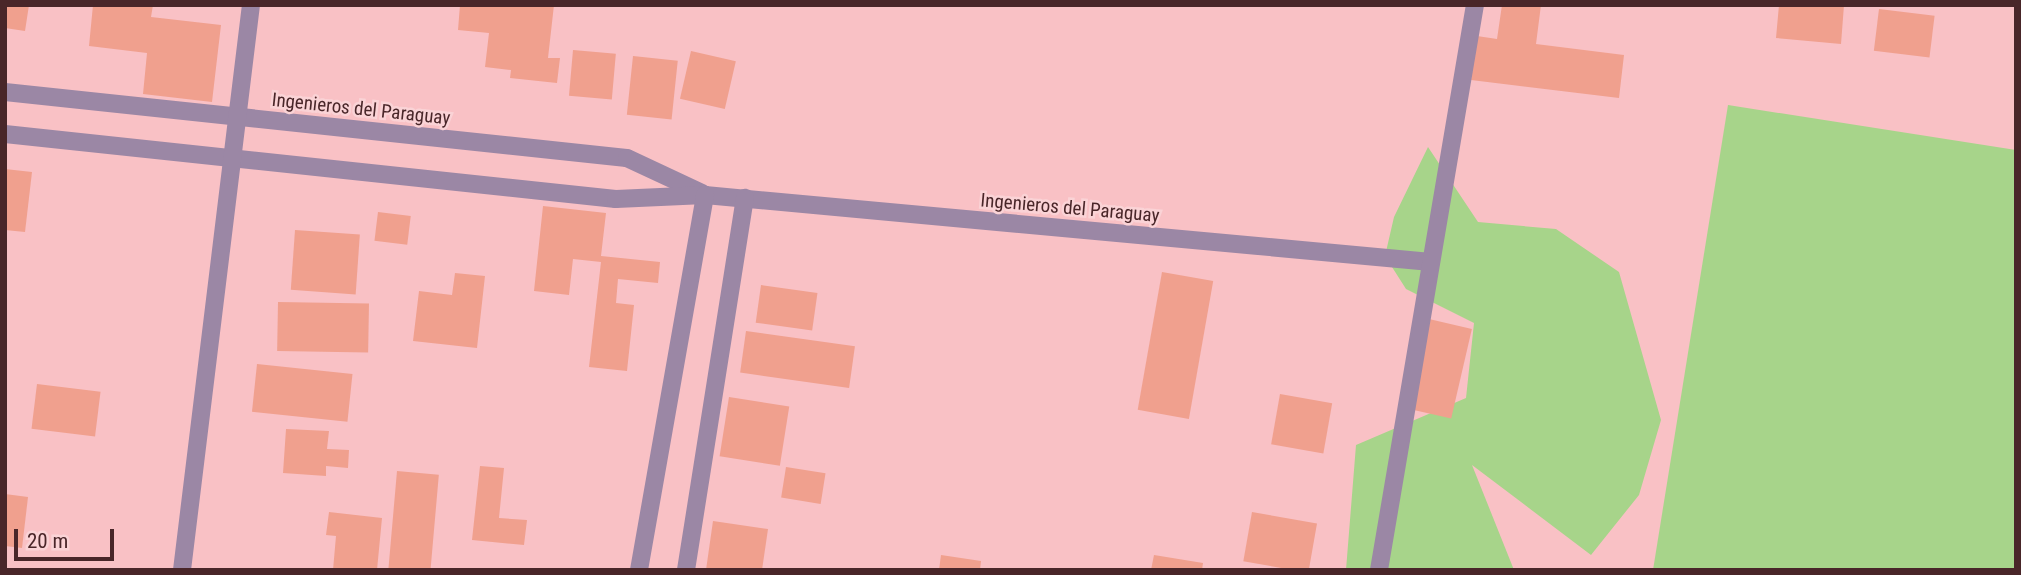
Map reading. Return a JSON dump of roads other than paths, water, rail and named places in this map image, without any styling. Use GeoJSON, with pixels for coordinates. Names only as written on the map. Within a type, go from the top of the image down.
{"type":"FeatureCollection","features":[{"type":"Feature","properties":{"kind":"street"},"geometry":{"type":"LineString","coordinates":[[182,570],[251,5]]}},
{"type":"Feature","properties":{"kind":"street"},"geometry":{"type":"LineString","coordinates":[[1379,570],[1475,5]]}},
{"type":"Feature","properties":{"kind":"street","name":"Ingenieros del Paraguay"},"geometry":{"type":"LineString","coordinates":[[5,92],[627,158],[705,195]]}},
{"type":"Feature","properties":{"kind":"street","name":"Ingenieros del Paraguay"},"geometry":{"type":"LineString","coordinates":[[5,134],[617,199],[705,195],[745,198],[1431,262]]}},
{"type":"Feature","properties":{"kind":"street"},"geometry":{"type":"LineString","coordinates":[[639,570],[705,195]]}},
{"type":"Feature","properties":{"kind":"street"},"geometry":{"type":"LineString","coordinates":[[686,570],[745,198]]}}]}
